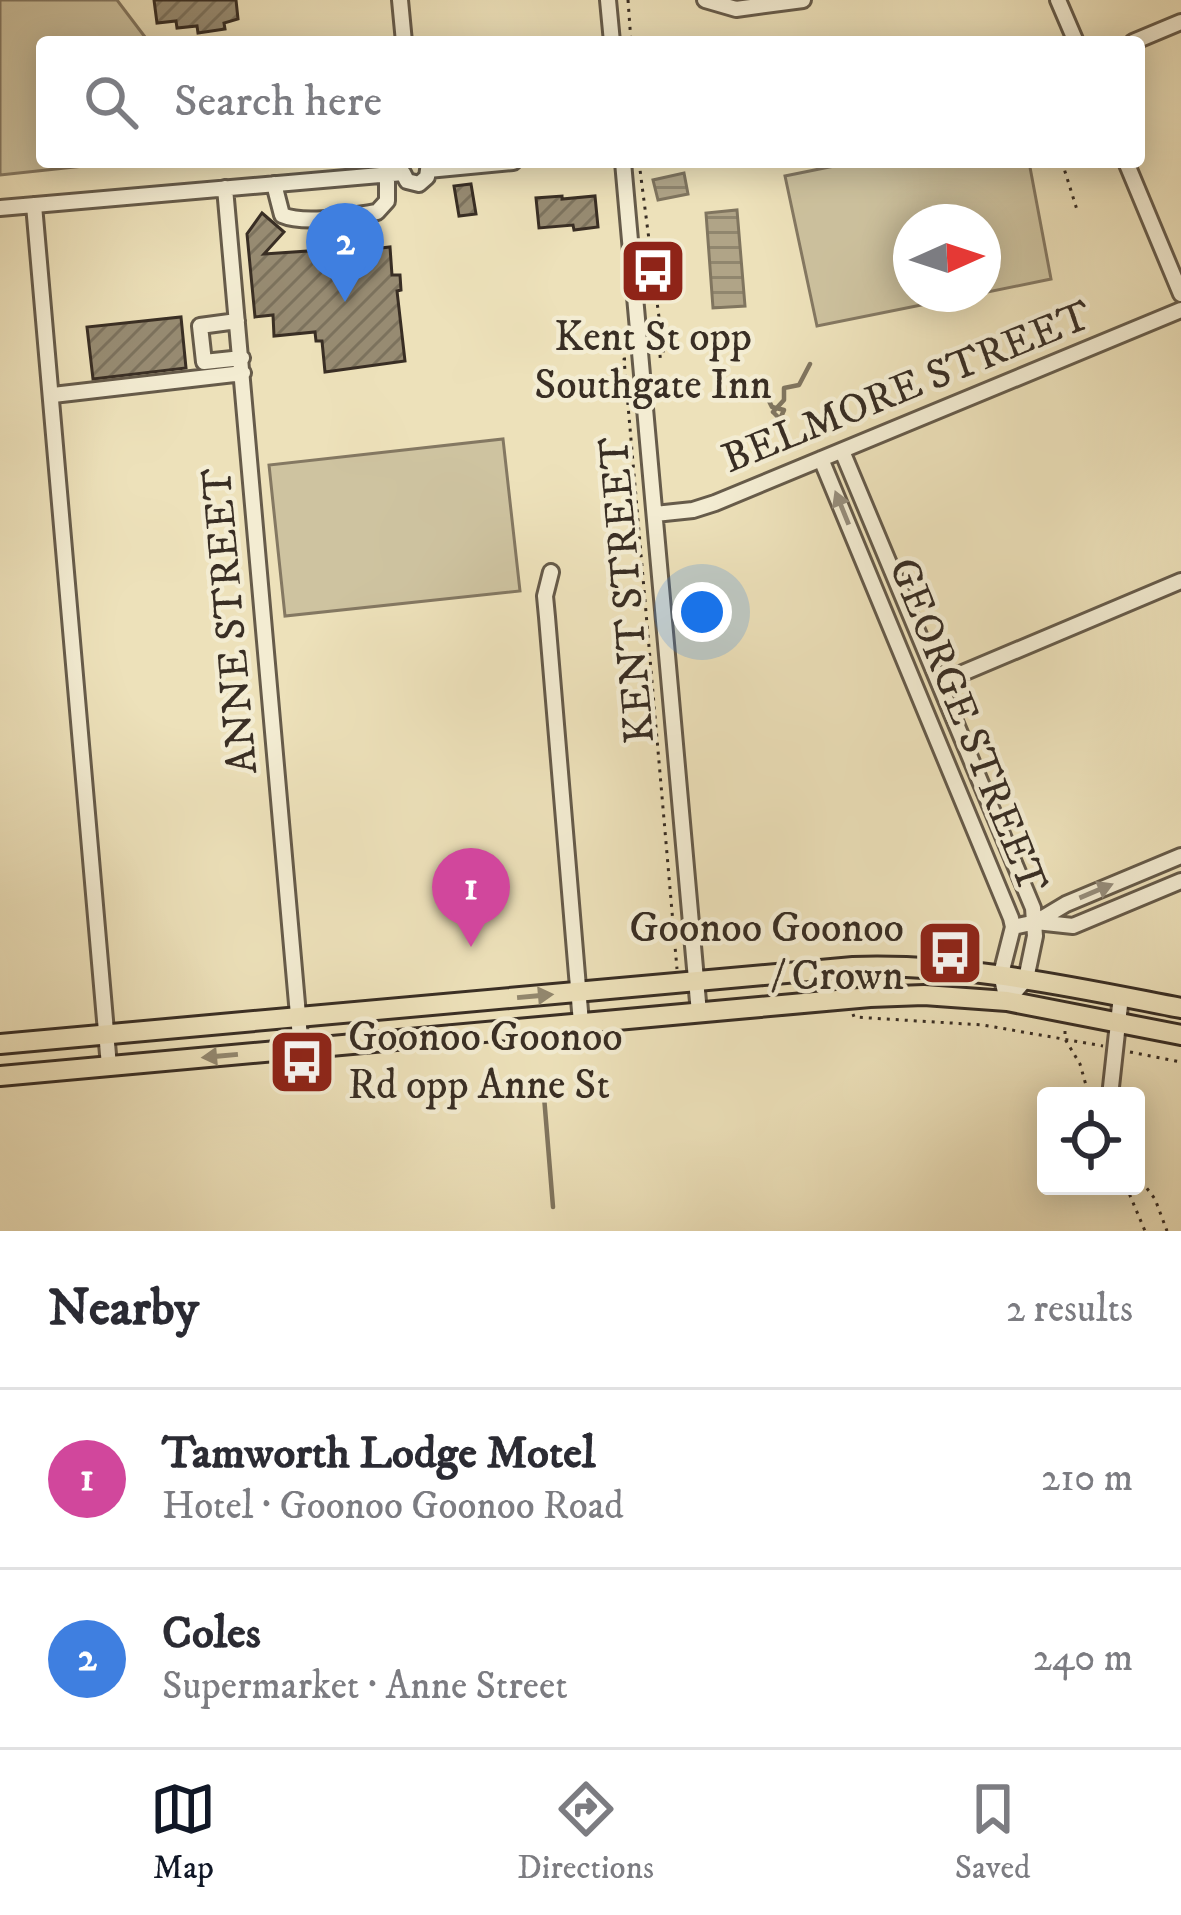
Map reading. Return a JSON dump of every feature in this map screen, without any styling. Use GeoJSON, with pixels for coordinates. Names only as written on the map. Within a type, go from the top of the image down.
{"type":"FeatureCollection","features":[{"type":"Feature","properties":{"kind":"main road"},"geometry":{"type":"LineString","coordinates":[[0,1044],[901,966],[1001,974],[1181,1008]]}},
{"type":"Feature","properties":{"kind":"main road"},"geometry":{"type":"LineString","coordinates":[[0,1076],[924,995],[1006,1001],[1181,1035]]}},
{"type":"Feature","properties":{"kind":"street"},"geometry":{"type":"LineString","coordinates":[[400,0],[403,36]]}},
{"type":"Feature","properties":{"kind":"street"},"geometry":{"type":"LineString","coordinates":[[608,0],[611,36]]}},
{"type":"Feature","properties":{"kind":"street"},"geometry":{"type":"LineString","coordinates":[[705,0],[749,8],[802,0]]}},
{"type":"Feature","properties":{"kind":"street"},"geometry":{"type":"LineString","coordinates":[[1058,0],[1073,36]]}},
{"type":"Feature","properties":{"kind":"street"},"geometry":{"type":"LineString","coordinates":[[1145,37],[1181,22]]}},
{"type":"Feature","properties":{"kind":"street"},"geometry":{"type":"LineString","coordinates":[[399,170],[410,184],[418,184],[427,177],[426,168]]}},
{"type":"Feature","properties":{"kind":"street","name":"KENT STREET"},"geometry":{"type":"LineString","coordinates":[[623,168],[632,359],[655,514],[687,982],[699,1013]]}},
{"type":"Feature","properties":{"kind":"street"},"geometry":{"type":"LineString","coordinates":[[1128,168],[1181,294]]}},
{"type":"Feature","properties":{"kind":"street"},"geometry":{"type":"LineString","coordinates":[[0,208],[399,170]]}},
{"type":"Feature","properties":{"kind":"street"},"geometry":{"type":"LineString","coordinates":[[274,184],[282,214],[288,218],[377,212],[387,202],[399,170]]}},
{"type":"Feature","properties":{"kind":"street","name":"ANNE STREET"},"geometry":{"type":"LineString","coordinates":[[225,188],[301,1049]]}},
{"type":"Feature","properties":{"kind":"street"},"geometry":{"type":"LineString","coordinates":[[34,205],[109,1066]]}},
{"type":"Feature","properties":{"kind":"street","name":"BELMORE STREET"},"geometry":{"type":"LineString","coordinates":[[655,514],[704,507],[1181,310]]}},
{"type":"Feature","properties":{"kind":"street"},"geometry":{"type":"LineString","coordinates":[[237,320],[200,326],[204,362],[242,365]]}},
{"type":"Feature","properties":{"kind":"street"},"geometry":{"type":"LineString","coordinates":[[52,395],[242,365]]}},
{"type":"Feature","properties":{"kind":"street","name":"GEORGE STREET"},"geometry":{"type":"LineString","coordinates":[[842,451],[1025,887],[1036,922],[1026,979]]}},
{"type":"Feature","properties":{"kind":"street","name":"GEORGE STREET"},"geometry":{"type":"LineString","coordinates":[[821,459],[1013,927],[1001,974],[1006,1001]]}},
{"type":"Feature","properties":{"kind":"street"},"geometry":{"type":"LineString","coordinates":[[551,572],[545,596],[581,1023]]}},
{"type":"Feature","properties":{"kind":"street"},"geometry":{"type":"LineString","coordinates":[[939,683],[1181,581]]}},
{"type":"Feature","properties":{"kind":"street"},"geometry":{"type":"LineString","coordinates":[[1036,922],[1066,904],[1181,856]]}},
{"type":"Feature","properties":{"kind":"street"},"geometry":{"type":"LineString","coordinates":[[1013,927],[1036,922],[1073,926],[1181,881]]}},
{"type":"Feature","properties":{"kind":"street"},"geometry":{"type":"LineString","coordinates":[[1006,1001],[1026,979]]}},
{"type":"Feature","properties":{"kind":"street"},"geometry":{"type":"LineString","coordinates":[[1111,1087],[1121,996]]}},
{"type":"Feature","properties":{"kind":"path"},"geometry":{"type":"LineString","coordinates":[[628,0],[631,36]]}},
{"type":"Feature","properties":{"kind":"path"},"geometry":{"type":"LineString","coordinates":[[640,168],[664,356],[632,359],[687,982]]}},
{"type":"Feature","properties":{"kind":"path"},"geometry":{"type":"LineString","coordinates":[[1064,168],[1078,213]]}},
{"type":"Feature","properties":{"kind":"path"},"geometry":{"type":"LineString","coordinates":[[850,999],[854,1017],[983,1025],[1181,1062]]}},
{"type":"Feature","properties":{"kind":"path"},"geometry":{"type":"LineString","coordinates":[[1065,1011],[1065,1039],[1086,1087]]}},
{"type":"Feature","properties":{"kind":"path"},"geometry":{"type":"LineString","coordinates":[[1145,1186],[1167,1231]]}},
{"type":"Feature","properties":{"kind":"path"},"geometry":{"type":"LineString","coordinates":[[1130,1195],[1144,1231]]}},
{"type":"Feature","properties":{"kind":"shaded area"},"geometry":{"type":"Polygon","coordinates":[[[0,0],[117,0],[144,36],[36,36],[36,168],[65,168],[0,175],[0,0]]]}},
{"type":"Feature","properties":{"kind":"shaded area"},"geometry":{"type":"Polygon","coordinates":[[[824,168],[1030,168],[1051,279],[1001,289],[1001,204],[893,204],[893,311],[817,326],[785,176],[824,168]]]}},
{"type":"Feature","properties":{"kind":"shaded area"},"geometry":{"type":"Polygon","coordinates":[[[684,173],[688,194],[658,200],[653,180],[684,173]]]}},
{"type":"Feature","properties":{"kind":"shaded area"},"geometry":{"type":"Polygon","coordinates":[[[737,210],[745,306],[713,308],[706,213],[737,210]]]}},
{"type":"Feature","properties":{"kind":"shaded area"},"geometry":{"type":"Polygon","coordinates":[[[503,439],[520,591],[285,616],[269,465],[503,439]]]}},
{"type":"Feature","properties":{"kind":"building"},"geometry":{"type":"Polygon","coordinates":[[[154,0],[236,0],[238,19],[224,23],[225,29],[198,33],[197,26],[157,23],[154,0]]]}},
{"type":"Feature","properties":{"kind":"building"},"geometry":{"type":"Polygon","coordinates":[[[471,184],[476,214],[459,216],[454,186],[471,184]]]}},
{"type":"Feature","properties":{"kind":"building"},"geometry":{"type":"Polygon","coordinates":[[[595,196],[598,227],[539,228],[536,198],[595,196]]]}},
{"type":"Feature","properties":{"kind":"building"},"geometry":{"type":"Polygon","coordinates":[[[262,213],[284,232],[264,254],[322,250],[320,232],[371,228],[372,249],[390,247],[392,275],[400,275],[401,290],[397,291],[405,361],[325,372],[322,341],[316,341],[315,332],[274,336],[273,315],[255,317],[247,234],[262,213]]]}},
{"type":"Feature","properties":{"kind":"building"},"geometry":{"type":"Polygon","coordinates":[[[181,317],[186,368],[93,379],[87,327],[181,317]]]}},
{"type":"Feature","properties":{"kind":"waterway"},"geometry":{"type":"LineString","coordinates":[[773,412],[784,400],[784,388],[799,385],[810,364]]}},
{"type":"Feature","properties":{"kind":"waterway"},"geometry":{"type":"LineString","coordinates":[[766,395],[772,407],[784,410],[780,419],[773,412]]}},
{"type":"Feature","properties":{"kind":"waterway"},"geometry":{"type":"LineString","coordinates":[[543,1084],[553,1207]]}},
{"type":"Feature","properties":{"kind":"place","name":"Kent St opp Southgate Inn"},"geometry":{"type":"Point","coordinates":[653,271]}},
{"type":"Feature","properties":{"kind":"place","name":"Coles"},"geometry":{"type":"Point","coordinates":[345,302]}},
{"type":"Feature","properties":{"kind":"place","name":"Tamworth Lodge Motel"},"geometry":{"type":"Point","coordinates":[471,947]}},
{"type":"Feature","properties":{"kind":"place","name":"Goonoo Goonoo / Crown"},"geometry":{"type":"Point","coordinates":[950,953]}},
{"type":"Feature","properties":{"kind":"place","name":"Goonoo Goonoo Rd opp Anne St"},"geometry":{"type":"Point","coordinates":[302,1062]}}]}
